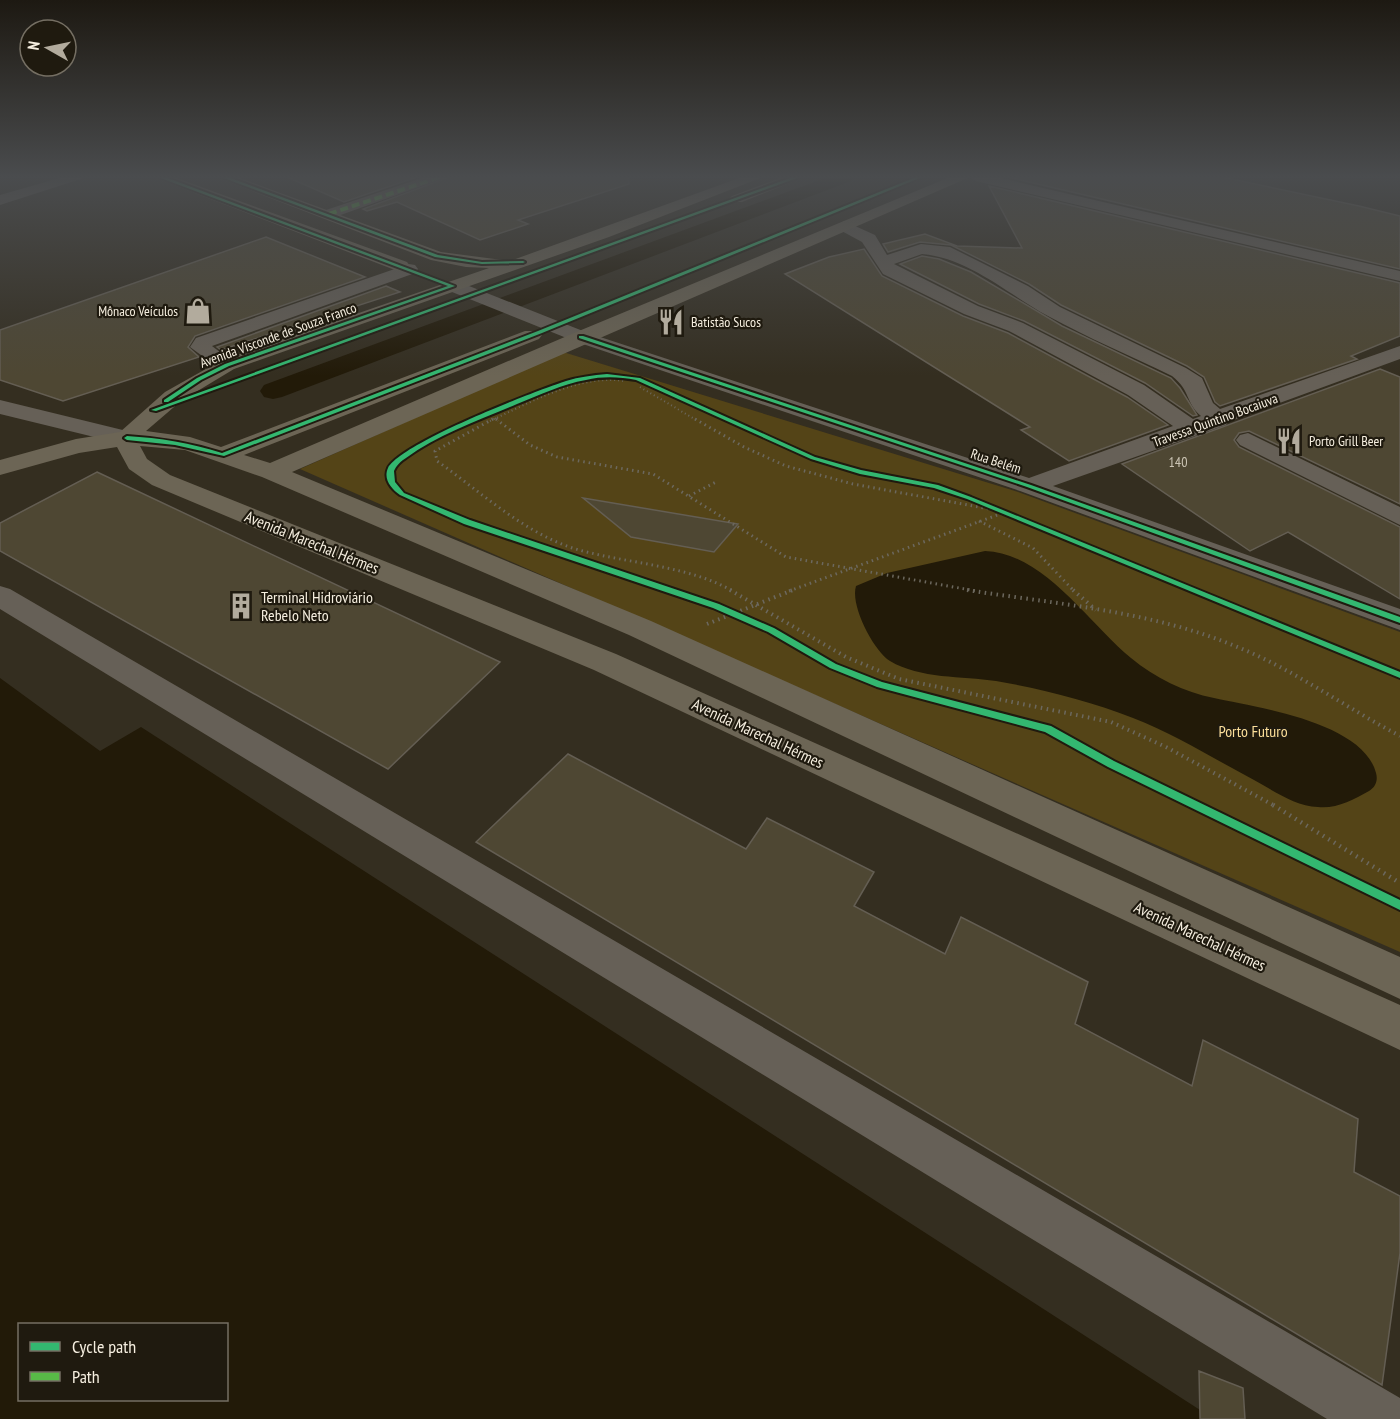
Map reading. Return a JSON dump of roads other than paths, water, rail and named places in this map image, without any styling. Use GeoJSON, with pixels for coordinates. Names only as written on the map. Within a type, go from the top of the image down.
{"type":"FeatureCollection","features":[{"type":"Feature","properties":{"kind":"main road"},"geometry":{"type":"LineString","coordinates":[[339,243],[453,286]]}},
{"type":"Feature","properties":{"kind":"main road"},"geometry":{"type":"LineString","coordinates":[[404,243],[437,256],[474,262],[523,262]]}},
{"type":"Feature","properties":{"kind":"main road","name":"Avenida Visconde de Souza Franco"},"geometry":{"type":"LineString","coordinates":[[154,410],[176,392],[227,365],[574,243]]}},
{"type":"Feature","properties":{"kind":"main road","name":"Avenida Visconde de Souza Franco"},"geometry":{"type":"LineString","coordinates":[[154,410],[483,297],[621,243]]}},
{"type":"Feature","properties":{"kind":"main road"},"geometry":{"type":"LineString","coordinates":[[222,454],[553,327],[758,243]]}},
{"type":"Feature","properties":{"kind":"main road"},"geometry":{"type":"LineString","coordinates":[[271,472],[803,243]]}},
{"type":"Feature","properties":{"kind":"main road"},"geometry":{"type":"LineString","coordinates":[[128,438],[154,410]]}},
{"type":"Feature","properties":{"kind":"main road"},"geometry":{"type":"LineString","coordinates":[[0,468],[76,446],[128,438],[164,439],[222,454],[271,472],[640,628],[1400,978]]}},
{"type":"Feature","properties":{"kind":"main road","name":"Avenida Marechal Hérmes"},"geometry":{"type":"LineString","coordinates":[[128,438],[133,459],[145,472],[161,480],[605,662],[1400,1028]]}},
{"type":"Feature","properties":{"kind":"main road"},"geometry":{"type":"LineString","coordinates":[[605,662],[640,628]]}},
{"type":"Feature","properties":{"kind":"street"},"geometry":{"type":"LineString","coordinates":[[872,243],[888,270],[971,310],[1009,323],[1136,390],[1192,429]]}},
{"type":"Feature","properties":{"kind":"street"},"geometry":{"type":"LineString","coordinates":[[1260,243],[1400,276]]}},
{"type":"Feature","properties":{"kind":"street"},"geometry":{"type":"LineString","coordinates":[[884,262],[921,249],[944,251],[1022,290],[1053,311],[1179,372],[1194,383],[1203,406],[1218,420]]}},
{"type":"Feature","properties":{"kind":"street"},"geometry":{"type":"LineString","coordinates":[[227,365],[200,347],[203,342],[409,269]]}},
{"type":"Feature","properties":{"kind":"street","name":"Rua Belém"},"geometry":{"type":"LineString","coordinates":[[453,286],[581,337],[1029,486],[1400,620]]}},
{"type":"Feature","properties":{"kind":"street","name":"Travessa Quintino Bocaiuva"},"geometry":{"type":"LineString","coordinates":[[1029,486],[1218,420],[1400,352]]}},
{"type":"Feature","properties":{"kind":"street"},"geometry":{"type":"LineString","coordinates":[[0,406],[128,438]]}},
{"type":"Feature","properties":{"kind":"street"},"geometry":{"type":"LineString","coordinates":[[1248,440],[1400,517]]}},
{"type":"Feature","properties":{"kind":"street"},"geometry":{"type":"LineString","coordinates":[[0,596],[1381,1419]]}},
{"type":"Feature","properties":{"kind":"waterway"},"geometry":{"type":"LineString","coordinates":[[273,391],[668,243]]}},
{"type":"Feature","properties":{"kind":"place","name":"Mônaco Veículos"},"geometry":{"type":"Point","coordinates":[198,311]}},
{"type":"Feature","properties":{"kind":"place","name":"Batistão Sucos"},"geometry":{"type":"Point","coordinates":[671,322]}},
{"type":"Feature","properties":{"kind":"place","name":"Porto Grill Beer"},"geometry":{"type":"Point","coordinates":[1289,441]}},
{"type":"Feature","properties":{"kind":"place","name":"Terminal Hidroviário Rebelo Neto"},"geometry":{"type":"Point","coordinates":[241,606]}},
{"type":"Feature","properties":{"kind":"park label","name":"Porto Futuro"},"geometry":{"type":"Point","coordinates":[1253,731]}}]}
